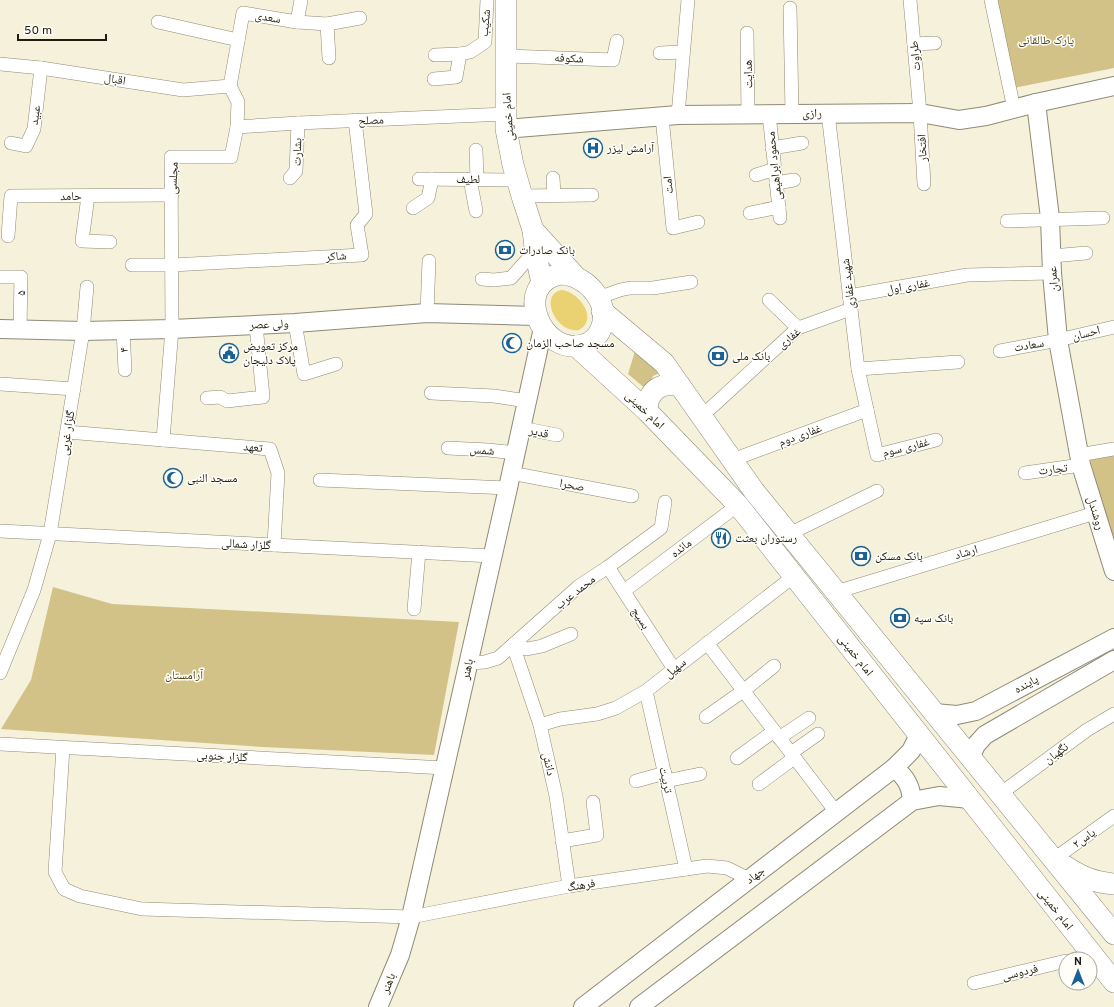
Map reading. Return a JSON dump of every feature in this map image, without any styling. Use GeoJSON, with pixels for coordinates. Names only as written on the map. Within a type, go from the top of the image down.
{"type":"FeatureCollection","features":[{"type":"Feature","properties":{"kind":"main road","name":"امام خمینی"},"geometry":{"type":"LineString","coordinates":[[500,1],[506,56],[506,122],[519,188],[534,230],[536,256],[542,284]]}},
{"type":"Feature","properties":{"kind":"main road","name":"امام خمینی"},"geometry":{"type":"LineString","coordinates":[[534,230],[575,276]]}},
{"type":"Feature","properties":{"kind":"main road"},"geometry":{"type":"LineString","coordinates":[[561,274],[575,276],[586,283],[600,305],[602,324],[596,337],[584,345],[570,346],[557,341],[540,322],[535,303],[536,296],[542,284],[547,279],[554,275],[561,274]]}},
{"type":"Feature","properties":{"kind":"main road","name":"امام خمینی"},"geometry":{"type":"LineString","coordinates":[[600,305],[664,363],[754,491],[1114,934]]}},
{"type":"Feature","properties":{"kind":"main road","name":"امام خمینی"},"geometry":{"type":"LineString","coordinates":[[576,346],[648,411],[738,505],[970,799],[1080,951]]}},
{"type":"Feature","properties":{"kind":"main road"},"geometry":{"type":"LineString","coordinates":[[648,411],[650,397],[654,391],[666,385],[673,384],[680,386]]}},
{"type":"Feature","properties":{"kind":"main road"},"geometry":{"type":"LineString","coordinates":[[1054,859],[1080,876],[1096,882],[1114,884]]}},
{"type":"Feature","properties":{"kind":"main road","name":"امام خمینی"},"geometry":{"type":"LineString","coordinates":[[1098,969],[1114,982]]}},
{"type":"Feature","properties":{"kind":"street","name":"سعدی"},"geometry":{"type":"LineString","coordinates":[[230,86],[243,13],[297,22],[301,0]]}},
{"type":"Feature","properties":{"kind":"street"},"geometry":{"type":"LineString","coordinates":[[483,0],[500,1]]}},
{"type":"Feature","properties":{"kind":"street"},"geometry":{"type":"LineString","coordinates":[[670,116],[683,52],[688,0]]}},
{"type":"Feature","properties":{"kind":"street","name":"طراوت"},"geometry":{"type":"LineString","coordinates":[[910,0],[920,113]]}},
{"type":"Feature","properties":{"kind":"street"},"geometry":{"type":"LineString","coordinates":[[991,0],[1014,109]]}},
{"type":"Feature","properties":{"kind":"street","name":"شکیب"},"geometry":{"type":"LineString","coordinates":[[436,55],[470,52],[486,42],[500,1]]}},
{"type":"Feature","properties":{"kind":"street"},"geometry":{"type":"LineString","coordinates":[[790,8],[792,113]]}},
{"type":"Feature","properties":{"kind":"street"},"geometry":{"type":"LineString","coordinates":[[297,22],[327,24],[360,18]]}},
{"type":"Feature","properties":{"kind":"street"},"geometry":{"type":"LineString","coordinates":[[158,22],[238,40]]}},
{"type":"Feature","properties":{"kind":"street"},"geometry":{"type":"LineString","coordinates":[[327,24],[329,58]]}},
{"type":"Feature","properties":{"kind":"street","name":"هدایت"},"geometry":{"type":"LineString","coordinates":[[747,33],[748,114]]}},
{"type":"Feature","properties":{"kind":"street","name":"شکوفه"},"geometry":{"type":"LineString","coordinates":[[506,56],[613,60],[617,40]]}},
{"type":"Feature","properties":{"kind":"street"},"geometry":{"type":"LineString","coordinates":[[914,44],[935,43]]}},
{"type":"Feature","properties":{"kind":"street"},"geometry":{"type":"LineString","coordinates":[[660,53],[683,52]]}},
{"type":"Feature","properties":{"kind":"street"},"geometry":{"type":"LineString","coordinates":[[434,79],[456,77],[460,54]]}},
{"type":"Feature","properties":{"kind":"street","name":"اقبال"},"geometry":{"type":"LineString","coordinates":[[0,64],[41,68],[183,90],[230,86]]}},
{"type":"Feature","properties":{"kind":"street","name":"عبید"},"geometry":{"type":"LineString","coordinates":[[10,143],[26,146],[34,129],[41,68]]}},
{"type":"Feature","properties":{"kind":"street","name":"مجلسی"},"geometry":{"type":"LineString","coordinates":[[172,329],[171,157],[231,157],[237,126],[238,102],[230,86]]}},
{"type":"Feature","properties":{"kind":"street","name":"رازی"},"geometry":{"type":"LineString","coordinates":[[506,122],[792,113],[920,113],[959,120],[986,116],[1036,103],[1114,86]]}},
{"type":"Feature","properties":{"kind":"street","name":"عمران"},"geometry":{"type":"LineString","coordinates":[[1036,103],[1050,218],[1058,340],[1080,460]]}},
{"type":"Feature","properties":{"kind":"street","name":"شهید غفاری"},"geometry":{"type":"LineString","coordinates":[[828,113],[858,369],[877,455]]}},
{"type":"Feature","properties":{"kind":"street","name":"افتخار"},"geometry":{"type":"LineString","coordinates":[[920,113],[924,184]]}},
{"type":"Feature","properties":{"kind":"street","name":"محمود ابراهیمی"},"geometry":{"type":"LineString","coordinates":[[750,212],[779,213],[769,114]]}},
{"type":"Feature","properties":{"kind":"street","name":"امت"},"geometry":{"type":"LineString","coordinates":[[670,116],[673,228],[698,222]]}},
{"type":"Feature","properties":{"kind":"street","name":"مصلح"},"geometry":{"type":"LineString","coordinates":[[237,126],[354,120],[506,122]]}},
{"type":"Feature","properties":{"kind":"street","name":"شاکر"},"geometry":{"type":"LineString","coordinates":[[172,265],[362,255],[357,225],[366,214],[354,120]]}},
{"type":"Feature","properties":{"kind":"street","name":"بشارت"},"geometry":{"type":"LineString","coordinates":[[290,178],[296,172],[298,123]]}},
{"type":"Feature","properties":{"kind":"street"},"geometry":{"type":"LineString","coordinates":[[772,148],[802,143]]}},
{"type":"Feature","properties":{"kind":"street"},"geometry":{"type":"LineString","coordinates":[[476,150],[474,179],[476,211]]}},
{"type":"Feature","properties":{"kind":"street"},"geometry":{"type":"LineString","coordinates":[[756,175],[775,169]]}},
{"type":"Feature","properties":{"kind":"street"},"geometry":{"type":"LineString","coordinates":[[553,178],[554,195]]}},
{"type":"Feature","properties":{"kind":"street","name":"لطیف"},"geometry":{"type":"LineString","coordinates":[[418,179],[474,179],[554,195],[592,195]]}},
{"type":"Feature","properties":{"kind":"street"},"geometry":{"type":"LineString","coordinates":[[413,208],[428,198],[432,179]]}},
{"type":"Feature","properties":{"kind":"street"},"geometry":{"type":"LineString","coordinates":[[776,183],[794,180]]}},
{"type":"Feature","properties":{"kind":"street","name":"حامد"},"geometry":{"type":"LineString","coordinates":[[8,236],[11,196],[172,195]]}},
{"type":"Feature","properties":{"kind":"street"},"geometry":{"type":"LineString","coordinates":[[88,196],[82,241],[110,242]]}},
{"type":"Feature","properties":{"kind":"street"},"geometry":{"type":"LineString","coordinates":[[1007,221],[1050,218],[1103,218]]}},
{"type":"Feature","properties":{"kind":"street","name":"غفاری اول"},"geometry":{"type":"LineString","coordinates":[[850,303],[967,275],[1052,264],[1086,253]]}},
{"type":"Feature","properties":{"kind":"street"},"geometry":{"type":"LineString","coordinates":[[482,279],[494,280],[511,278],[526,261],[536,256]]}},
{"type":"Feature","properties":{"kind":"street"},"geometry":{"type":"LineString","coordinates":[[427,313],[429,261]]}},
{"type":"Feature","properties":{"kind":"street"},"geometry":{"type":"LineString","coordinates":[[132,265],[172,265]]}},
{"type":"Feature","properties":{"kind":"street","name":"۵"},"geometry":{"type":"LineString","coordinates":[[0,277],[21,277],[20,330]]}},
{"type":"Feature","properties":{"kind":"street"},"geometry":{"type":"LineString","coordinates":[[600,305],[620,290],[630,288],[653,288],[691,282]]}},
{"type":"Feature","properties":{"kind":"street","name":"گلزار غربی"},"geometry":{"type":"LineString","coordinates":[[50,534],[83,331],[86,287]]}},
{"type":"Feature","properties":{"kind":"street"},"geometry":{"type":"LineString","coordinates":[[769,300],[798,328]]}},
{"type":"Feature","properties":{"kind":"street","name":"غفاری"},"geometry":{"type":"LineString","coordinates":[[702,416],[798,328],[850,303]]}},
{"type":"Feature","properties":{"kind":"street","name":"ولی عصر"},"geometry":{"type":"LineString","coordinates":[[0,329],[83,331],[172,329],[295,323],[427,313],[540,322]]}},
{"type":"Feature","properties":{"kind":"street","name":"باهنر"},"geometry":{"type":"LineString","coordinates":[[378,1007],[400,955],[411,917],[510,481],[527,401],[540,322]]}},
{"type":"Feature","properties":{"kind":"street"},"geometry":{"type":"LineString","coordinates":[[295,323],[304,374],[336,364]]}},
{"type":"Feature","properties":{"kind":"street"},"geometry":{"type":"LineString","coordinates":[[206,398],[220,398],[227,401],[263,398],[256,325]]}},
{"type":"Feature","properties":{"kind":"street","name":"احسان"},"geometry":{"type":"LineString","coordinates":[[1058,340],[1114,326]]}},
{"type":"Feature","properties":{"kind":"street"},"geometry":{"type":"LineString","coordinates":[[163,440],[172,329]]}},
{"type":"Feature","properties":{"kind":"street","name":"۴"},"geometry":{"type":"LineString","coordinates":[[123,330],[125,370]]}},
{"type":"Feature","properties":{"kind":"street","name":"سعادت"},"geometry":{"type":"LineString","coordinates":[[1000,351],[1058,340]]}},
{"type":"Feature","properties":{"kind":"street"},"geometry":{"type":"LineString","coordinates":[[858,369],[958,362]]}},
{"type":"Feature","properties":{"kind":"street"},"geometry":{"type":"LineString","coordinates":[[0,384],[74,389]]}},
{"type":"Feature","properties":{"kind":"street"},"geometry":{"type":"LineString","coordinates":[[431,393],[494,396],[527,401]]}},
{"type":"Feature","properties":{"kind":"street","name":"غفاری دوم"},"geometry":{"type":"LineString","coordinates":[[732,460],[867,410]]}},
{"type":"Feature","properties":{"kind":"street","name":"قدیر"},"geometry":{"type":"LineString","coordinates":[[521,428],[557,435]]}},
{"type":"Feature","properties":{"kind":"street","name":"تعهد"},"geometry":{"type":"LineString","coordinates":[[67,432],[270,449],[278,473],[274,545]]}},
{"type":"Feature","properties":{"kind":"street","name":"غفاری سوم"},"geometry":{"type":"LineString","coordinates":[[877,455],[936,440]]}},
{"type":"Feature","properties":{"kind":"street","name":"شمس"},"geometry":{"type":"LineString","coordinates":[[448,448],[516,453]]}},
{"type":"Feature","properties":{"kind":"street","name":"تجارت"},"geometry":{"type":"LineString","coordinates":[[1025,473],[1080,460],[1114,449]]}},
{"type":"Feature","properties":{"kind":"street","name":"روشندل"},"geometry":{"type":"LineString","coordinates":[[1080,460],[1095,513],[1110,548],[1114,572]]}},
{"type":"Feature","properties":{"kind":"street","name":"صحرا"},"geometry":{"type":"LineString","coordinates":[[320,480],[510,481],[632,496]]}},
{"type":"Feature","properties":{"kind":"street"},"geometry":{"type":"LineString","coordinates":[[789,534],[877,491]]}},
{"type":"Feature","properties":{"kind":"street","name":"محمد عرب"},"geometry":{"type":"LineString","coordinates":[[468,663],[486,662],[498,658],[579,586],[608,567],[661,528],[665,502]]}},
{"type":"Feature","properties":{"kind":"street","name":"مائده"},"geometry":{"type":"LineString","coordinates":[[624,591],[738,505]]}},
{"type":"Feature","properties":{"kind":"street","name":"ارشاد"},"geometry":{"type":"LineString","coordinates":[[836,592],[1095,513]]}},
{"type":"Feature","properties":{"kind":"street","name":"گلزار شمالی"},"geometry":{"type":"LineString","coordinates":[[0,531],[492,556]]}},
{"type":"Feature","properties":{"kind":"street"},"geometry":{"type":"LineString","coordinates":[[0,673],[34,590],[50,534]]}},
{"type":"Feature","properties":{"kind":"street"},"geometry":{"type":"LineString","coordinates":[[414,609],[419,552]]}},
{"type":"Feature","properties":{"kind":"street","name":"بسیج"},"geometry":{"type":"LineString","coordinates":[[608,567],[674,669]]}},
{"type":"Feature","properties":{"kind":"street","name":"سهیل"},"geometry":{"type":"LineString","coordinates":[[540,725],[560,719],[597,714],[616,708],[646,691],[794,576]]}},
{"type":"Feature","properties":{"kind":"street"},"geometry":{"type":"LineString","coordinates":[[513,646],[527,649],[542,646],[571,634]]}},
{"type":"Feature","properties":{"kind":"street","name":"پاینده"},"geometry":{"type":"LineString","coordinates":[[934,713],[957,715],[976,711],[1114,638]]}},
{"type":"Feature","properties":{"kind":"street"},"geometry":{"type":"LineString","coordinates":[[707,643],[836,812]]}},
{"type":"Feature","properties":{"kind":"street","name":"دانش"},"geometry":{"type":"LineString","coordinates":[[513,646],[540,725],[556,796],[569,886]]}},
{"type":"Feature","properties":{"kind":"street","name":"پاینده"},"geometry":{"type":"LineString","coordinates":[[970,758],[976,745],[985,735],[1114,660]]}},
{"type":"Feature","properties":{"kind":"street"},"geometry":{"type":"LineString","coordinates":[[706,717],[743,691],[774,666]]}},
{"type":"Feature","properties":{"kind":"street","name":"تربیت"},"geometry":{"type":"LineString","coordinates":[[646,691],[686,869]]}},
{"type":"Feature","properties":{"kind":"street","name":"نگهبان"},"geometry":{"type":"LineString","coordinates":[[1000,794],[1087,730],[1114,714]]}},
{"type":"Feature","properties":{"kind":"street"},"geometry":{"type":"LineString","coordinates":[[737,758],[776,734],[809,718]]}},
{"type":"Feature","properties":{"kind":"street"},"geometry":{"type":"LineString","coordinates":[[759,784],[818,734]]}},
{"type":"Feature","properties":{"kind":"street","name":"جهاد"},"geometry":{"type":"LineString","coordinates":[[583,1007],[894,768],[911,751],[919,735]]}},
{"type":"Feature","properties":{"kind":"street","name":"گلزار جنوبی"},"geometry":{"type":"LineString","coordinates":[[0,744],[445,768]]}},
{"type":"Feature","properties":{"kind":"street","name":"فرهنگ"},"geometry":{"type":"LineString","coordinates":[[63,748],[55,872],[64,889],[80,896],[142,909],[411,917],[569,886],[707,866],[727,868],[749,880]]}},
{"type":"Feature","properties":{"kind":"street"},"geometry":{"type":"LineString","coordinates":[[894,768],[902,774],[908,782],[912,791],[912,801]]}},
{"type":"Feature","properties":{"kind":"street"},"geometry":{"type":"LineString","coordinates":[[636,781],[700,774]]}},
{"type":"Feature","properties":{"kind":"street"},"geometry":{"type":"LineString","coordinates":[[639,1007],[912,801],[939,796],[970,799]]}},
{"type":"Feature","properties":{"kind":"street"},"geometry":{"type":"LineString","coordinates":[[562,841],[597,836],[593,802]]}},
{"type":"Feature","properties":{"kind":"street","name":"یاس۲"},"geometry":{"type":"LineString","coordinates":[[1054,859],[1114,816]]}},
{"type":"Feature","properties":{"kind":"street","name":"فردوسی"},"geometry":{"type":"LineString","coordinates":[[974,983],[1058,963]]}},
{"type":"Feature","properties":{"kind":"green space","name":"پارک طالقانی"},"geometry":{"type":"Polygon","coordinates":[[[996,0],[1114,0],[1114,68],[1014,88],[996,0]]]}},
{"type":"Feature","properties":{"kind":"green space"},"geometry":{"type":"Polygon","coordinates":[[[636,348],[662,372],[653,376],[646,389],[628,374],[636,348]]]}},
{"type":"Feature","properties":{"kind":"green space"},"geometry":{"type":"Polygon","coordinates":[[[1114,455],[1114,541],[1111,541],[1090,459],[1114,455]]]}},
{"type":"Feature","properties":{"kind":"green space","name":"آرامستان"},"geometry":{"type":"Polygon","coordinates":[[[53,587],[112,604],[459,622],[434,755],[263,747],[1,729],[31,680],[53,587]]]}},
{"type":"Feature","properties":{"kind":"shaded area"},"geometry":{"type":"Polygon","coordinates":[[[562,290],[575,296],[580,301],[587,313],[585,325],[579,330],[571,330],[563,326],[553,313],[551,298],[555,293],[562,290]]]}},
{"type":"Feature","properties":{"kind":"place","name":"آرامش لیزر"},"geometry":{"type":"Point","coordinates":[593,148]}},
{"type":"Feature","properties":{"kind":"place","name":"بانک صادرات"},"geometry":{"type":"Point","coordinates":[505,250]}},
{"type":"Feature","properties":{"kind":"place","name":"مسجد صاحب الزمان"},"geometry":{"type":"Point","coordinates":[512,343]}},
{"type":"Feature","properties":{"kind":"place","name":"مرکز تعویض پلاک دلیجان"},"geometry":{"type":"Point","coordinates":[229,353]}},
{"type":"Feature","properties":{"kind":"place","name":"بانک ملی"},"geometry":{"type":"Point","coordinates":[718,356]}},
{"type":"Feature","properties":{"kind":"place","name":"مسجد النبی"},"geometry":{"type":"Point","coordinates":[173,478]}},
{"type":"Feature","properties":{"kind":"place","name":"رستوران بعثت"},"geometry":{"type":"Point","coordinates":[721,538]}},
{"type":"Feature","properties":{"kind":"place","name":"بانک مسکن"},"geometry":{"type":"Point","coordinates":[861,556]}},
{"type":"Feature","properties":{"kind":"place","name":"بانک سپه"},"geometry":{"type":"Point","coordinates":[900,618]}}]}
